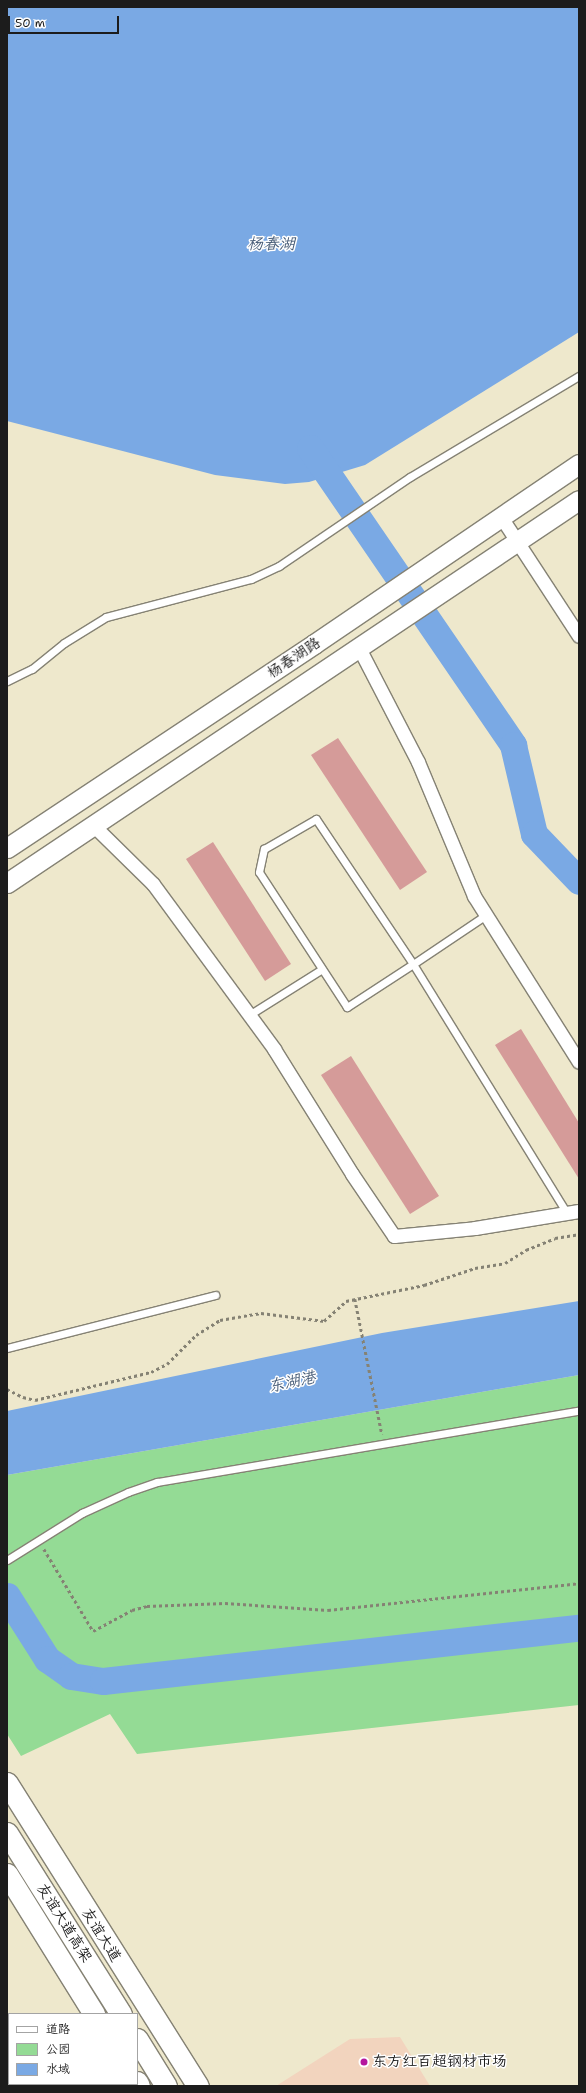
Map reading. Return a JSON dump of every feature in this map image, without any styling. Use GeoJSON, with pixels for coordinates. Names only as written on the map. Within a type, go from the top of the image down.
{"type":"FeatureCollection","features":[{"type":"Feature","properties":{"kind":"main road","name":"杨春湖路"},"geometry":{"type":"LineString","coordinates":[[7,848],[356,616],[579,464]]}},
{"type":"Feature","properties":{"kind":"main road","name":"杨春湖路"},"geometry":{"type":"LineString","coordinates":[[7,882],[579,500]]}},
{"type":"Feature","properties":{"kind":"main road","name":"友谊大道"},"geometry":{"type":"LineString","coordinates":[[7,1783],[161,2031],[198,2086]]}},
{"type":"Feature","properties":{"kind":"main road","name":"友谊大道高架"},"geometry":{"type":"LineString","coordinates":[[7,1801],[186,2086]]}},
{"type":"Feature","properties":{"kind":"main road","name":"友谊大道高架"},"geometry":{"type":"LineString","coordinates":[[7,1833],[120,2013]]}},
{"type":"Feature","properties":{"kind":"main road"},"geometry":{"type":"LineString","coordinates":[[7,1874],[93,2013]]}},
{"type":"Feature","properties":{"kind":"main road"},"geometry":{"type":"LineString","coordinates":[[138,2041],[166,2086]]}},
{"type":"Feature","properties":{"kind":"street"},"geometry":{"type":"LineString","coordinates":[[501,517],[579,636]]}},
{"type":"Feature","properties":{"kind":"street"},"geometry":{"type":"LineString","coordinates":[[359,648],[418,762],[474,896],[579,1062]]}},
{"type":"Feature","properties":{"kind":"street"},"geometry":{"type":"LineString","coordinates":[[93,825],[153,884],[274,1049],[352,1174],[394,1236],[475,1228],[573,1212]]}},
{"type":"Feature","properties":{"kind":"lane"},"geometry":{"type":"LineString","coordinates":[[7,681],[32,669],[70,639],[106,617],[252,578],[279,566],[410,477],[579,376]]}},
{"type":"Feature","properties":{"kind":"lane"},"geometry":{"type":"LineString","coordinates":[[486,915],[413,964],[347,1007],[259,872],[264,849],[316,819],[413,964],[573,1212]]}},
{"type":"Feature","properties":{"kind":"lane"},"geometry":{"type":"LineString","coordinates":[[249,1015],[322,969]]}},
{"type":"Feature","properties":{"kind":"lane"},"geometry":{"type":"LineString","coordinates":[[7,1348],[215,1295]]}},
{"type":"Feature","properties":{"kind":"lane"},"geometry":{"type":"LineString","coordinates":[[10,1559],[88,1510],[128,1492],[157,1482],[579,1411]]}},
{"type":"Feature","properties":{"kind":"path"},"geometry":{"type":"LineString","coordinates":[[7,1389],[23,1397],[35,1400],[152,1372],[167,1364],[196,1335],[220,1320],[261,1313],[324,1321],[343,1303],[424,1285],[475,1268],[505,1263],[530,1248],[555,1238],[579,1234]]}},
{"type":"Feature","properties":{"kind":"path"},"geometry":{"type":"LineString","coordinates":[[355,1300],[383,1443]]}},
{"type":"Feature","properties":{"kind":"path"},"geometry":{"type":"LineString","coordinates":[[39,1540],[93,1632],[132,1610],[147,1606],[232,1603],[328,1610],[579,1583]]}},
{"type":"Feature","properties":{"kind":"shaded area","name":"东方红百超钢材市场"},"geometry":{"type":"Polygon","coordinates":[[[400,2037],[430,2086],[276,2086],[350,2039],[400,2037]]]}},
{"type":"Feature","properties":{"kind":"green space"},"geometry":{"type":"Polygon","coordinates":[[[579,1375],[579,1705],[137,1754],[110,1714],[21,1756],[7,1734],[7,1475],[579,1375]]]}},
{"type":"Feature","properties":{"kind":"water","name":"杨春湖"},"geometry":{"type":"Polygon","coordinates":[[[7,7],[579,7],[579,332],[365,465],[309,482],[285,484],[215,475],[7,421],[7,7]]]}},
{"type":"Feature","properties":{"kind":"water","name":"东湖港"},"geometry":{"type":"Polygon","coordinates":[[[579,1301],[579,1375],[7,1475],[7,1411],[382,1333],[579,1301]]]}},
{"type":"Feature","properties":{"kind":"building"},"geometry":{"type":"Polygon","coordinates":[[[338,738],[427,872],[400,890],[311,755],[338,738]]]}},
{"type":"Feature","properties":{"kind":"building"},"geometry":{"type":"Polygon","coordinates":[[[213,842],[291,964],[265,981],[186,859],[213,842]]]}},
{"type":"Feature","properties":{"kind":"building"},"geometry":{"type":"Polygon","coordinates":[[[521,1029],[579,1123],[579,1179],[495,1045],[521,1029]]]}},
{"type":"Feature","properties":{"kind":"building"},"geometry":{"type":"Polygon","coordinates":[[[351,1056],[439,1196],[410,1214],[321,1075],[351,1056]]]}},
{"type":"Feature","properties":{"kind":"waterway"},"geometry":{"type":"LineString","coordinates":[[310,448],[513,745],[534,834],[579,881]]}},
{"type":"Feature","properties":{"kind":"waterway"},"geometry":{"type":"LineString","coordinates":[[7,1596],[47,1659],[71,1676],[103,1681],[579,1628]]}},
{"type":"Feature","properties":{"kind":"place","name":"东方红百超钢材市场"},"geometry":{"type":"Point","coordinates":[364,2062]}}]}
